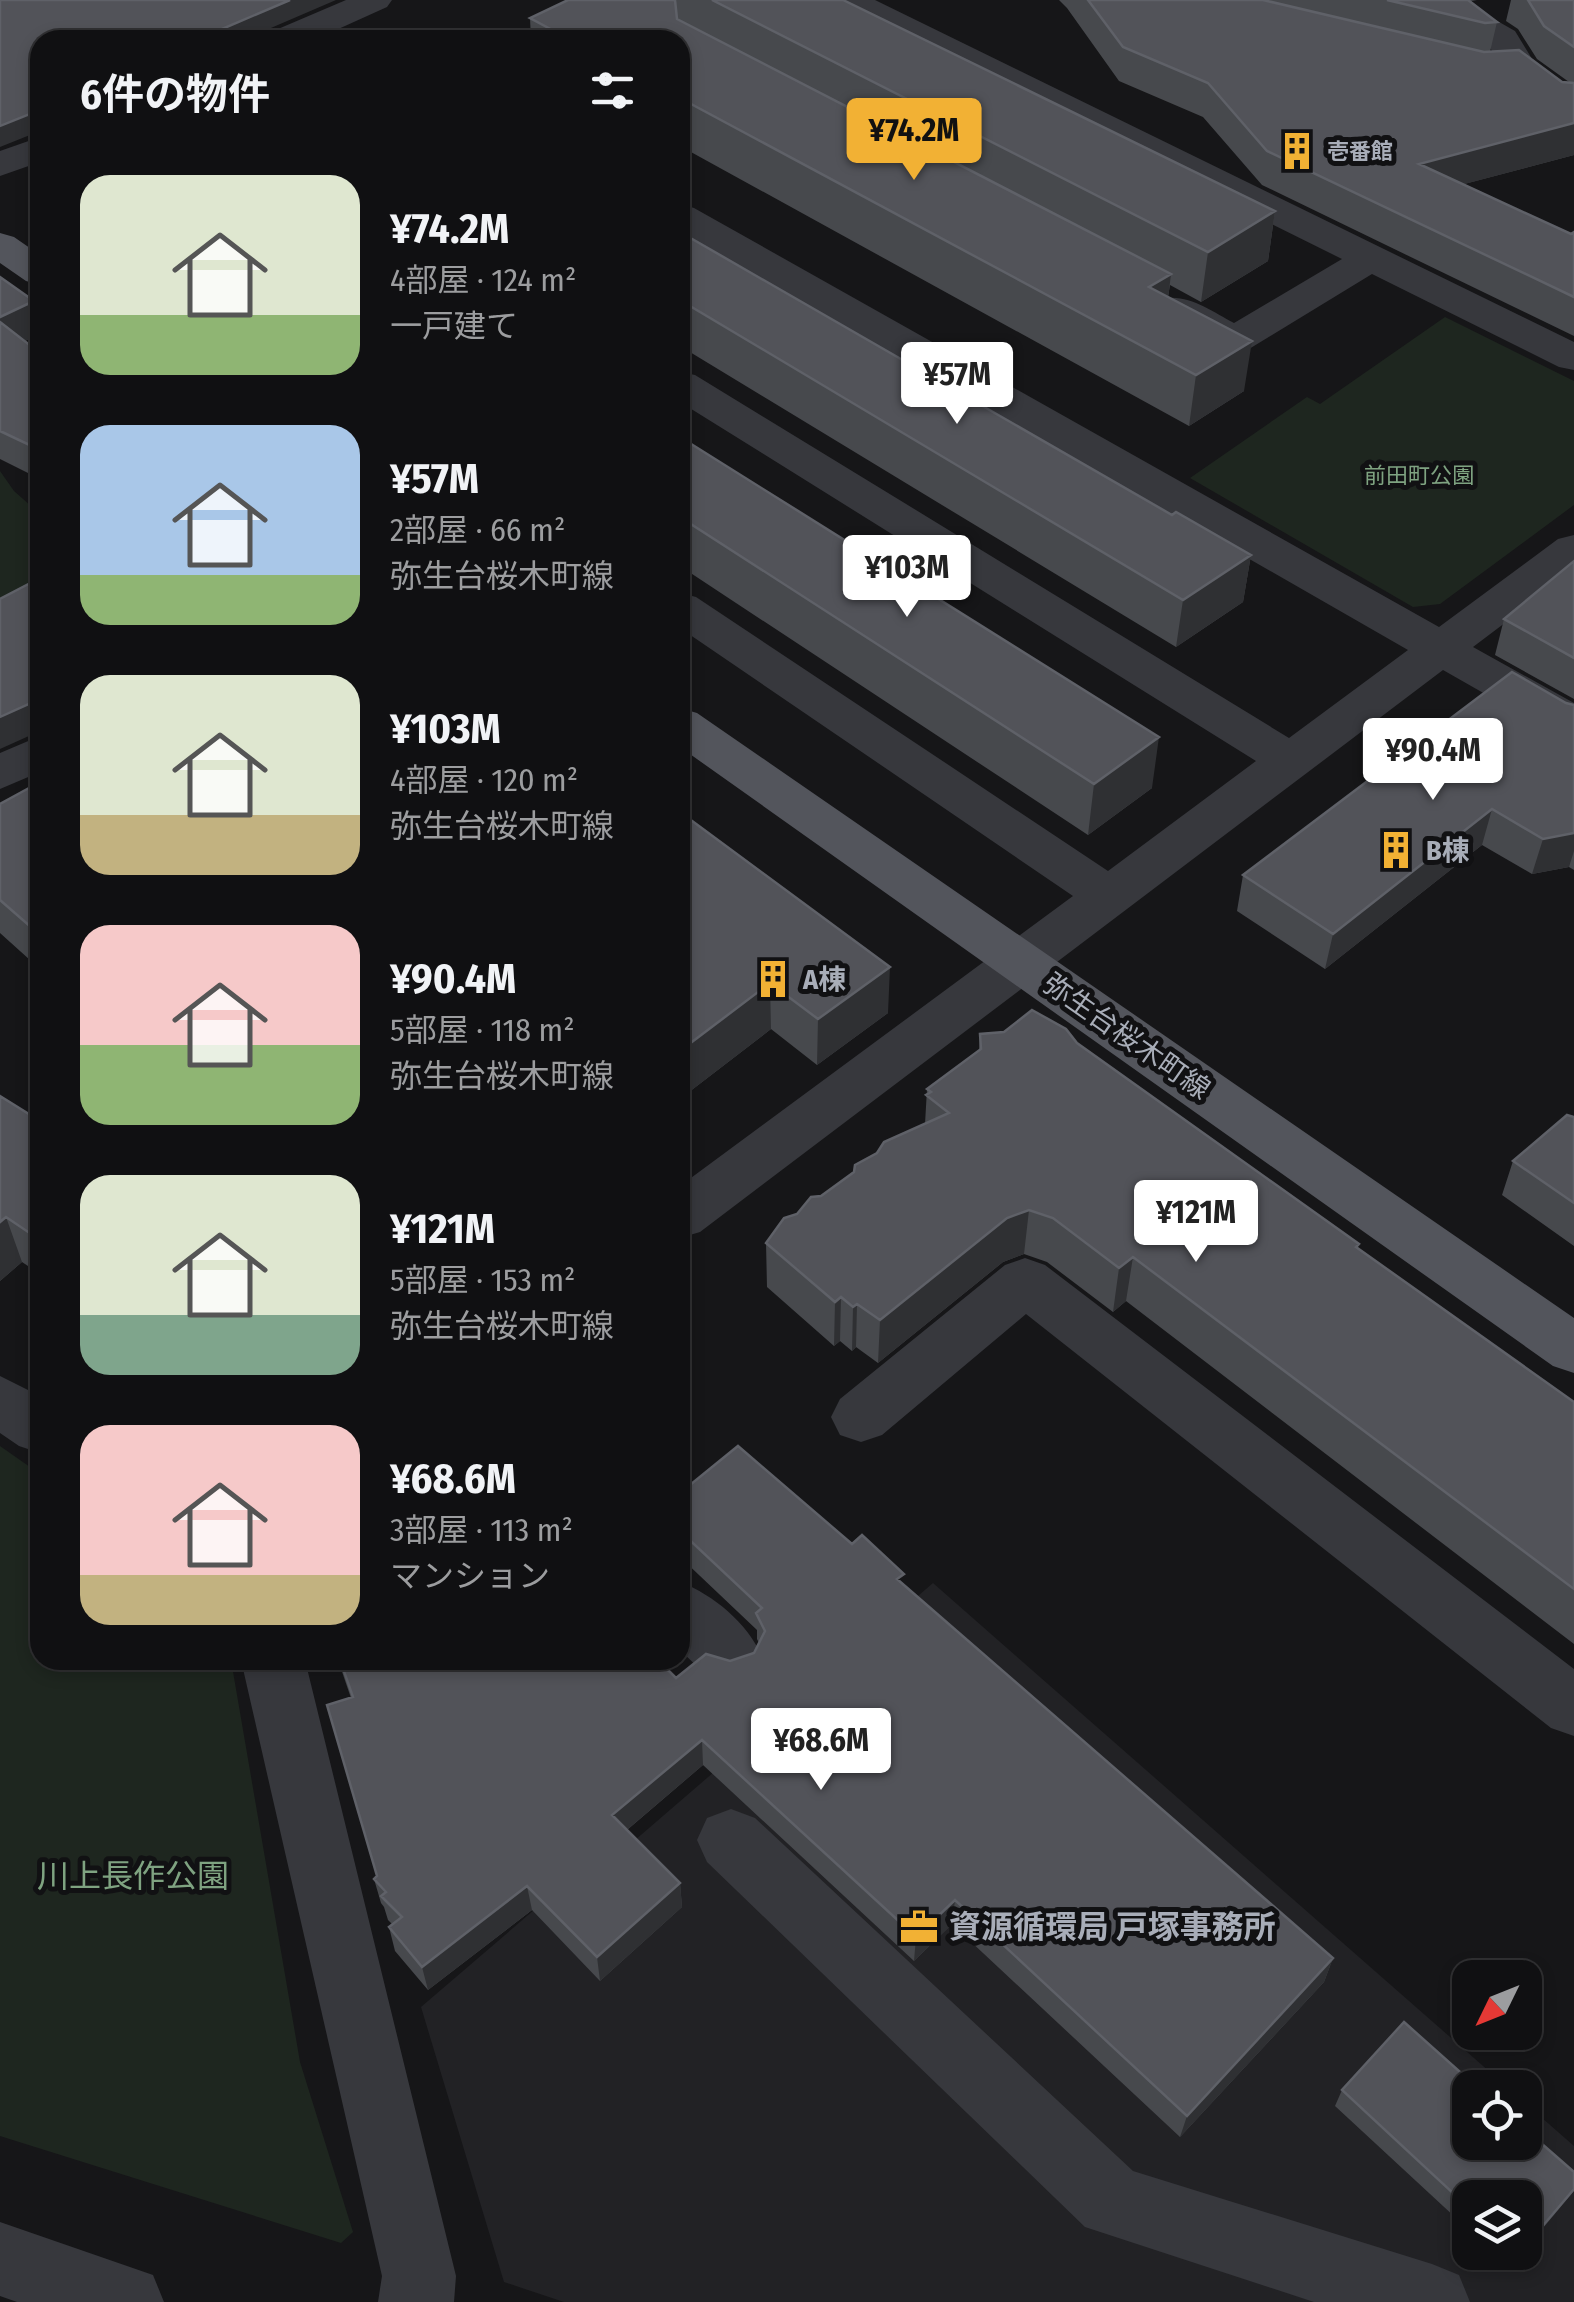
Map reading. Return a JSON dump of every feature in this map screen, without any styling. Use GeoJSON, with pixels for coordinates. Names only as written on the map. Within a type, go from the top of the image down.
{"type":"FeatureCollection","features":[{"type":"Feature","properties":{"kind":"main road"},"geometry":{"type":"LineString","coordinates":[[0,245],[30,266]]}},
{"type":"Feature","properties":{"kind":"main road","name":"弥生台桜木町線"},"geometry":{"type":"LineString","coordinates":[[690,731],[1574,1349]]}},
{"type":"Feature","properties":{"kind":"street"},"geometry":{"type":"LineString","coordinates":[[288,0],[354,30]]}},
{"type":"Feature","properties":{"kind":"street"},"geometry":{"type":"LineString","coordinates":[[306,30],[375,0]]}},
{"type":"Feature","properties":{"kind":"street"},"geometry":{"type":"LineString","coordinates":[[848,0],[1574,358]]}},
{"type":"Feature","properties":{"kind":"street"},"geometry":{"type":"LineString","coordinates":[[1410,0],[1466,17],[1502,39],[1520,68],[1568,104],[1574,104]]}},
{"type":"Feature","properties":{"kind":"street"},"geometry":{"type":"LineString","coordinates":[[1466,17],[1520,4]]}},
{"type":"Feature","properties":{"kind":"street"},"geometry":{"type":"LineString","coordinates":[[1478,71],[1520,68]]}},
{"type":"Feature","properties":{"kind":"street"},"geometry":{"type":"LineString","coordinates":[[0,165],[30,152]]}},
{"type":"Feature","properties":{"kind":"street"},"geometry":{"type":"LineString","coordinates":[[690,187],[1167,452],[1153,484]]}},
{"type":"Feature","properties":{"kind":"street"},"geometry":{"type":"LineString","coordinates":[[690,222],[1574,724]]}},
{"type":"Feature","properties":{"kind":"street"},"geometry":{"type":"LineString","coordinates":[[1149,294],[1236,340],[1371,258]]}},
{"type":"Feature","properties":{"kind":"street"},"geometry":{"type":"LineString","coordinates":[[690,390],[1290,761]]}},
{"type":"Feature","properties":{"kind":"street"},"geometry":{"type":"LineString","coordinates":[[690,1209],[1574,548]]}},
{"type":"Feature","properties":{"kind":"street"},"geometry":{"type":"LineString","coordinates":[[690,613],[1110,896]]}},
{"type":"Feature","properties":{"kind":"street"},"geometry":{"type":"LineString","coordinates":[[0,773],[30,757]]}},
{"type":"Feature","properties":{"kind":"street"},"geometry":{"type":"LineString","coordinates":[[861,1417],[1025,1282],[1574,1707]]}},
{"type":"Feature","properties":{"kind":"street"},"geometry":{"type":"LineString","coordinates":[[0,1401],[30,1421]]}},
{"type":"Feature","properties":{"kind":"street"},"geometry":{"type":"LineString","coordinates":[[690,1619],[730,1656]]}},
{"type":"Feature","properties":{"kind":"street"},"geometry":{"type":"LineString","coordinates":[[275,1670],[419,2276],[416,2302]]}},
{"type":"Feature","properties":{"kind":"street"},"geometry":{"type":"LineString","coordinates":[[731,1840],[1111,2201],[1432,2302]]}},
{"type":"Feature","properties":{"kind":"street"},"geometry":{"type":"LineString","coordinates":[[0,2259],[126,2302]]}},
{"type":"Feature","properties":{"kind":"shaded area","name":"資源循環局 戸塚事務所"},"geometry":{"type":"Polygon","coordinates":[[[933,1583],[1452,2039],[1452,2050],[1465,2050],[1488,2070],[1452,2070],[1452,2160],[1542,2160],[1542,2118],[1574,2146],[1574,2302],[564,2302],[504,2282],[421,2007],[618,1838],[627,1847],[933,1583]]]}},
{"type":"Feature","properties":{"kind":"green space","name":"前田町公園"},"geometry":{"type":"Polygon","coordinates":[[[1445,317],[1574,381],[1574,505],[1440,604],[1413,607],[1190,478],[1307,397],[1320,404],[1445,317]]]}},
{"type":"Feature","properties":{"kind":"green space"},"geometry":{"type":"Polygon","coordinates":[[[0,471],[30,505],[30,590],[0,606],[0,471]]]}},
{"type":"Feature","properties":{"kind":"green space","name":"川上長作公園"},"geometry":{"type":"Polygon","coordinates":[[[0,1446],[30,1467],[30,1670],[233,1670],[300,2062],[353,2232],[341,2243],[0,2136],[0,1446]]]}},
{"type":"Feature","properties":{"kind":"building"},"geometry":{"type":"Polygon","coordinates":[[[0,0],[290,0],[220,30],[30,30],[30,114],[0,126],[0,0]]]}},
{"type":"Feature","properties":{"kind":"building"},"geometry":{"type":"Polygon","coordinates":[[[568,0],[675,0],[677,19],[1171,274],[1149,287],[1252,341],[1196,375],[690,103],[690,30],[552,30],[530,18],[568,0]]]}},
{"type":"Feature","properties":{"kind":"building"},"geometry":{"type":"Polygon","coordinates":[[[712,0],[843,0],[1275,211],[1208,252],[712,0]]]}},
{"type":"Feature","properties":{"kind":"building"},"geometry":{"type":"Polygon","coordinates":[[[1088,0],[1263,0],[1484,52],[1519,50],[1562,82],[1574,83],[1574,123],[1419,164],[1571,234],[1574,232],[1574,297],[1267,151],[1208,83],[1123,47],[1088,0]]]}},
{"type":"Feature","properties":{"kind":"building"},"geometry":{"type":"Polygon","coordinates":[[[1387,0],[1468,0],[1497,22],[1485,23],[1387,0]]]}},
{"type":"Feature","properties":{"kind":"building"},"geometry":{"type":"Polygon","coordinates":[[[1528,0],[1574,0],[1574,47],[1544,26],[1528,0]]]}},
{"type":"Feature","properties":{"kind":"building"},"geometry":{"type":"Polygon","coordinates":[[[690,238],[1172,515],[1176,512],[1251,555],[1183,600],[690,306],[690,238]]]}},
{"type":"Feature","properties":{"kind":"building"},"geometry":{"type":"Polygon","coordinates":[[[0,277],[30,298],[30,303],[0,317],[0,277]]]}},
{"type":"Feature","properties":{"kind":"building"},"geometry":{"type":"Polygon","coordinates":[[[0,322],[30,345],[30,445],[0,431],[0,322]]]}},
{"type":"Feature","properties":{"kind":"building"},"geometry":{"type":"Polygon","coordinates":[[[690,443],[1159,737],[1094,784],[690,523],[690,443]]]}},
{"type":"Feature","properties":{"kind":"building"},"geometry":{"type":"Polygon","coordinates":[[[1574,561],[1574,658],[1504,619],[1574,561]]]}},
{"type":"Feature","properties":{"kind":"building"},"geometry":{"type":"Polygon","coordinates":[[[30,583],[30,704],[0,717],[0,599],[30,583]]]}},
{"type":"Feature","properties":{"kind":"building","name":"B棟"},"geometry":{"type":"Polygon","coordinates":[[[1512,672],[1574,705],[1574,833],[1543,839],[1492,809],[1333,934],[1243,875],[1512,672]]]}},
{"type":"Feature","properties":{"kind":"building"},"geometry":{"type":"Polygon","coordinates":[[[30,788],[30,926],[0,900],[0,804],[30,788]]]}},
{"type":"Feature","properties":{"kind":"building"},"geometry":{"type":"Polygon","coordinates":[[[690,819],[890,967],[818,1019],[770,983],[690,1043],[690,819]]]}},
{"type":"Feature","properties":{"kind":"building"},"geometry":{"type":"Polygon","coordinates":[[[1032,1010],[1066,1029],[1077,1043],[1574,1402],[1574,1589],[1133,1257],[1119,1268],[1053,1218],[1029,1210],[1007,1218],[880,1320],[841,1297],[835,1302],[766,1243],[784,1218],[797,1214],[811,1197],[821,1196],[854,1172],[855,1165],[877,1153],[884,1142],[949,1113],[926,1095],[931,1092],[927,1089],[981,1049],[980,1034],[1004,1032],[1032,1010]]]}},
{"type":"Feature","properties":{"kind":"building"},"geometry":{"type":"Polygon","coordinates":[[[0,1096],[30,1115],[30,1233],[6,1217],[0,1222],[0,1096]]]}},
{"type":"Feature","properties":{"kind":"building"},"geometry":{"type":"Polygon","coordinates":[[[1567,1115],[1574,1117],[1574,1203],[1513,1161],[1567,1115]]]}},
{"type":"Feature","properties":{"kind":"building"},"geometry":{"type":"Polygon","coordinates":[[[738,1446],[852,1544],[862,1535],[904,1574],[897,1579],[1333,1958],[1187,2116],[955,1900],[916,1937],[702,1740],[612,1815],[680,1883],[597,1957],[527,1886],[422,1967],[389,1927],[402,1917],[381,1896],[386,1892],[374,1879],[377,1876],[327,1705],[353,1697],[344,1670],[668,1670],[676,1678],[706,1654],[730,1661],[754,1653],[765,1631],[756,1613],[762,1608],[690,1540],[690,1485],[738,1446]]]}},
{"type":"Feature","properties":{"kind":"building"},"geometry":{"type":"Polygon","coordinates":[[[1404,2022],[1458,2070],[1452,2070],[1452,2160],[1542,2160],[1542,2144],[1574,2172],[1574,2189],[1542,2227],[1542,2180],[1452,2180],[1452,2192],[1342,2090],[1404,2022]]]}},
{"type":"Feature","properties":{"kind":"place","name":"壱番館"},"geometry":{"type":"Point","coordinates":[1297,151]}},
{"type":"Feature","properties":{"kind":"place","name":"B棟"},"geometry":{"type":"Point","coordinates":[1396,850]}},
{"type":"Feature","properties":{"kind":"place","name":"A棟"},"geometry":{"type":"Point","coordinates":[773,979]}},
{"type":"Feature","properties":{"kind":"place","name":"資源循環局 戸塚事務所"},"geometry":{"type":"Point","coordinates":[919,1927]}}]}
